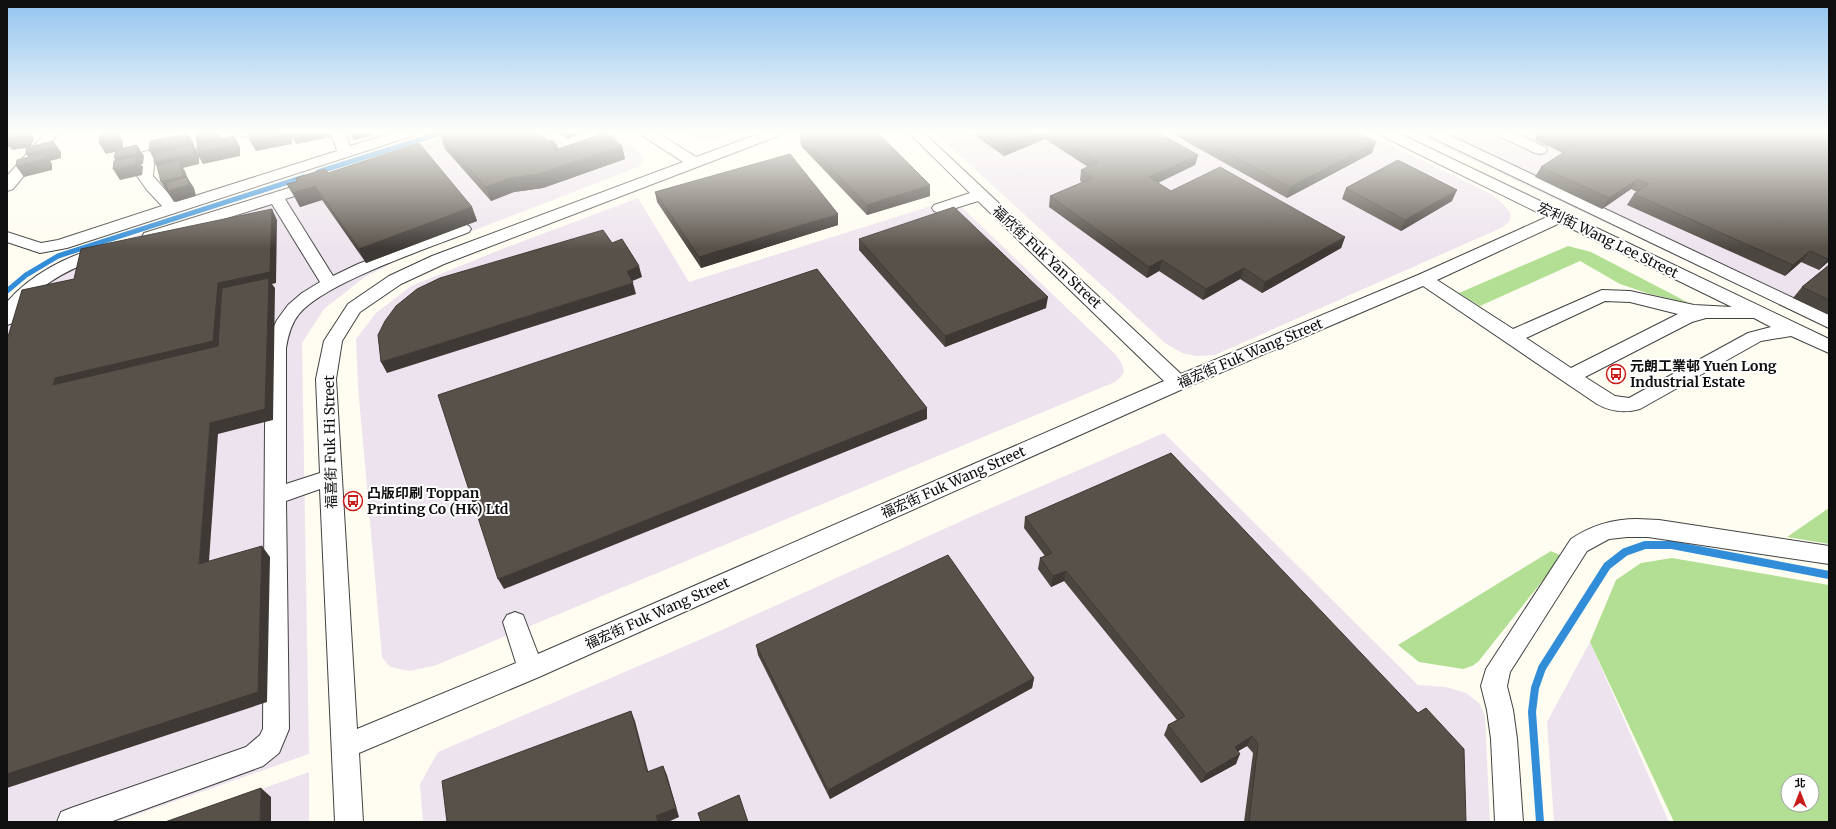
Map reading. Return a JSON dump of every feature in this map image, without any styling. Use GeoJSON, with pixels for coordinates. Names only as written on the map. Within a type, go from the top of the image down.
{"type":"FeatureCollection","features":[{"type":"Feature","properties":{"kind":"street"},"geometry":{"type":"LineString","coordinates":[[7,186],[19,172]]}},
{"type":"Feature","properties":{"kind":"street"},"geometry":{"type":"LineString","coordinates":[[146,172],[145,176],[153,187],[173,208]]}},
{"type":"Feature","properties":{"kind":"street"},"geometry":{"type":"LineString","coordinates":[[7,237],[40,248],[61,244],[285,172]]}},
{"type":"Feature","properties":{"kind":"street","name":"福喜街 Fuk Hi Street"},"geometry":{"type":"LineString","coordinates":[[350,822],[336,607],[326,378],[334,341],[354,308],[395,280],[438,260],[669,172]]}},
{"type":"Feature","properties":{"kind":"street","name":"福欣街 Fuk Yan Street"},"geometry":{"type":"LineString","coordinates":[[957,172],[1178,383]]}},
{"type":"Feature","properties":{"kind":"street","name":"宏利街 Wang Lee Street"},"geometry":{"type":"LineString","coordinates":[[1467,172],[1791,330],[1829,347]]}},
{"type":"Feature","properties":{"kind":"street"},"geometry":{"type":"LineString","coordinates":[[1515,172],[1829,322]]}},
{"type":"Feature","properties":{"kind":"street"},"geometry":{"type":"LineString","coordinates":[[7,319],[15,304],[28,290],[52,273],[73,262],[333,179]]}},
{"type":"Feature","properties":{"kind":"street"},"geometry":{"type":"LineString","coordinates":[[940,208],[981,194]]}},
{"type":"Feature","properties":{"kind":"street"},"geometry":{"type":"LineString","coordinates":[[276,197],[330,284]]}},
{"type":"Feature","properties":{"kind":"street","name":"福宏街 Fuk Wang Street"},"geometry":{"type":"LineString","coordinates":[[346,746],[530,668],[1178,383],[1245,356],[1424,279],[1560,217]]}},
{"type":"Feature","properties":{"kind":"street"},"geometry":{"type":"LineString","coordinates":[[71,822],[254,757],[270,744],[276,729],[275,425],[277,348],[279,336],[286,320],[294,309],[308,297],[330,284],[364,268],[464,229]]}},
{"type":"Feature","properties":{"kind":"street"},"geometry":{"type":"LineString","coordinates":[[1424,279],[1570,377],[1613,404],[1623,406],[1633,404],[1755,338],[1774,332],[1791,330]]}},
{"type":"Feature","properties":{"kind":"street"},"geometry":{"type":"LineString","coordinates":[[1512,338],[1602,296],[1615,294],[1630,296],[1703,313],[1734,314],[1754,312]]}},
{"type":"Feature","properties":{"kind":"street"},"geometry":{"type":"LineString","coordinates":[[1570,377],[1686,317],[1703,313]]}},
{"type":"Feature","properties":{"kind":"street"},"geometry":{"type":"LineString","coordinates":[[275,496],[330,478]]}},
{"type":"Feature","properties":{"kind":"street"},"geometry":{"type":"LineString","coordinates":[[1509,822],[1504,739],[1500,710],[1494,686],[1498,668],[1580,546],[1591,536],[1606,530],[1640,527],[1829,555]]}},
{"type":"Feature","properties":{"kind":"street"},"geometry":{"type":"LineString","coordinates":[[515,622],[530,668]]}},
{"type":"Feature","properties":{"kind":"shaded area"},"geometry":{"type":"Polygon","coordinates":[[[336,172],[626,172],[400,259],[365,277],[324,309],[302,343],[309,754],[116,822],[7,822],[7,310],[52,269],[76,255],[336,172]]]}},
{"type":"Feature","properties":{"kind":"shaded area"},"geometry":{"type":"Polygon","coordinates":[[[977,172],[1445,172],[1491,194],[1504,205],[1511,214],[1509,222],[1503,227],[1215,355],[1196,356],[1182,353],[1165,343],[977,172]]]}},
{"type":"Feature","properties":{"kind":"shaded area"},"geometry":{"type":"Polygon","coordinates":[[[1497,172],[1829,172],[1829,328],[1497,172]]]}},
{"type":"Feature","properties":{"kind":"shaded area"},"geometry":{"type":"Polygon","coordinates":[[[638,198],[689,282],[953,199],[1116,355],[1122,364],[1124,371],[1121,377],[1115,382],[434,666],[409,671],[390,667],[382,657],[358,386],[356,339],[376,313],[411,286],[507,247],[638,198]]]}},
{"type":"Feature","properties":{"kind":"shaded area"},"geometry":{"type":"Polygon","coordinates":[[[1164,433],[1418,685],[1446,687],[1466,693],[1480,704],[1485,717],[1490,822],[423,822],[420,784],[438,752],[704,638],[968,518],[1164,433]]]}},
{"type":"Feature","properties":{"kind":"shaded area"},"geometry":{"type":"Polygon","coordinates":[[[1590,642],[1669,822],[1554,822],[1547,722],[1590,642]]]}},
{"type":"Feature","properties":{"kind":"shaded area"},"geometry":{"type":"Polygon","coordinates":[[[309,772],[309,822],[169,822],[309,772]]]}},
{"type":"Feature","properties":{"kind":"green space"},"geometry":{"type":"Polygon","coordinates":[[[1568,246],[1591,252],[1689,303],[1650,294],[1620,284],[1580,261],[1480,306],[1459,293],[1568,246]]]}},
{"type":"Feature","properties":{"kind":"green space"},"geometry":{"type":"Polygon","coordinates":[[[1829,508],[1829,544],[1787,537],[1829,508]]]}},
{"type":"Feature","properties":{"kind":"green space"},"geometry":{"type":"Polygon","coordinates":[[[1551,551],[1562,556],[1478,662],[1472,666],[1463,669],[1419,662],[1398,645],[1551,551]]]}},
{"type":"Feature","properties":{"kind":"green space"},"geometry":{"type":"Polygon","coordinates":[[[1672,558],[1829,585],[1829,822],[1674,822],[1590,642],[1616,580],[1641,563],[1672,558]]]}},
{"type":"Feature","properties":{"kind":"building"},"geometry":{"type":"Polygon","coordinates":[[[158,172],[182,172],[183,176],[161,182],[158,172]]]}},
{"type":"Feature","properties":{"kind":"building"},"geometry":{"type":"Polygon","coordinates":[[[316,172],[328,173],[332,172],[443,172],[472,207],[359,249],[315,186],[293,193],[287,184],[297,182],[296,178],[316,172]]]}},
{"type":"Feature","properties":{"kind":"building"},"geometry":{"type":"Polygon","coordinates":[[[472,172],[546,172],[510,178],[486,187],[472,172]]]}},
{"type":"Feature","properties":{"kind":"building"},"geometry":{"type":"Polygon","coordinates":[[[727,172],[804,172],[838,214],[699,257],[655,192],[727,172]]]}},
{"type":"Feature","properties":{"kind":"building"},"geometry":{"type":"Polygon","coordinates":[[[835,172],[917,172],[930,185],[867,205],[835,172]]]}},
{"type":"Feature","properties":{"kind":"building"},"geometry":{"type":"Polygon","coordinates":[[[1084,172],[1161,172],[1149,177],[1171,191],[1210,172],[1228,172],[1345,237],[1265,282],[1244,268],[1206,289],[1162,260],[1149,267],[1050,196],[1093,178],[1084,172]]]}},
{"type":"Feature","properties":{"kind":"building"},"geometry":{"type":"Polygon","coordinates":[[[1262,172],[1319,172],[1290,187],[1262,172]]]}},
{"type":"Feature","properties":{"kind":"building"},"geometry":{"type":"Polygon","coordinates":[[[1376,172],[1421,172],[1457,190],[1405,220],[1346,188],[1376,172]]]}},
{"type":"Feature","properties":{"kind":"building"},"geometry":{"type":"Polygon","coordinates":[[[1551,172],[1829,172],[1829,258],[1828,259],[1810,251],[1793,265],[1634,194],[1649,184],[1638,179],[1609,198],[1551,172]]]}},
{"type":"Feature","properties":{"kind":"building"},"geometry":{"type":"Polygon","coordinates":[[[187,177],[189,185],[168,191],[166,183],[187,177]]]}},
{"type":"Feature","properties":{"kind":"building"},"geometry":{"type":"Polygon","coordinates":[[[954,207],[1048,297],[945,336],[859,239],[954,207]]]}},
{"type":"Feature","properties":{"kind":"building"},"geometry":{"type":"Polygon","coordinates":[[[272,209],[270,272],[218,283],[213,341],[55,378],[53,385],[218,346],[222,288],[269,278],[265,409],[210,423],[199,564],[262,546],[258,692],[7,774],[7,340],[22,290],[74,279],[81,249],[272,209]]]}},
{"type":"Feature","properties":{"kind":"building"},"geometry":{"type":"Polygon","coordinates":[[[603,230],[612,243],[622,239],[639,266],[627,271],[633,283],[381,362],[378,335],[385,321],[396,306],[417,289],[440,278],[603,230]]]}},
{"type":"Feature","properties":{"kind":"building"},"geometry":{"type":"Polygon","coordinates":[[[1829,265],[1829,300],[1802,287],[1829,265]]]}},
{"type":"Feature","properties":{"kind":"building"},"geometry":{"type":"Polygon","coordinates":[[[817,269],[927,408],[498,579],[438,395],[817,269]]]}},
{"type":"Feature","properties":{"kind":"building"},"geometry":{"type":"Polygon","coordinates":[[[1171,453],[1418,713],[1426,708],[1464,749],[1466,822],[1249,822],[1258,744],[1252,736],[1235,747],[1240,754],[1206,774],[1168,725],[1185,716],[1066,571],[1053,576],[1040,558],[1052,553],[1025,517],[1171,453]]]}},
{"type":"Feature","properties":{"kind":"building"},"geometry":{"type":"Polygon","coordinates":[[[948,555],[1034,678],[828,790],[756,645],[948,555]]]}},
{"type":"Feature","properties":{"kind":"building"},"geometry":{"type":"Polygon","coordinates":[[[631,711],[647,772],[663,766],[676,808],[656,816],[658,822],[447,822],[442,781],[631,711]]]}},
{"type":"Feature","properties":{"kind":"building"},"geometry":{"type":"Polygon","coordinates":[[[261,788],[260,822],[165,822],[261,788]]]}},
{"type":"Feature","properties":{"kind":"building"},"geometry":{"type":"Polygon","coordinates":[[[739,795],[748,822],[701,822],[698,813],[739,795]]]}},
{"type":"Feature","properties":{"kind":"waterway"},"geometry":{"type":"LineString","coordinates":[[7,291],[26,275],[58,256],[304,177]]}},
{"type":"Feature","properties":{"kind":"waterway"},"geometry":{"type":"LineString","coordinates":[[1540,822],[1532,712],[1535,688],[1542,668],[1607,566],[1625,552],[1645,545]]}},
{"type":"Feature","properties":{"kind":"waterway"},"geometry":{"type":"LineString","coordinates":[[1645,545],[1672,545]]}},
{"type":"Feature","properties":{"kind":"waterway"},"geometry":{"type":"LineString","coordinates":[[1672,545],[1829,575]]}},
{"type":"Feature","properties":{"kind":"place","name":"元朗工業邨 Yuen Long Industrial Estate"},"geometry":{"type":"Point","coordinates":[1616,374]}},
{"type":"Feature","properties":{"kind":"place","name":"凸版印刷 Toppan Printing Co (HK) Ltd"},"geometry":{"type":"Point","coordinates":[353,501]}}]}
